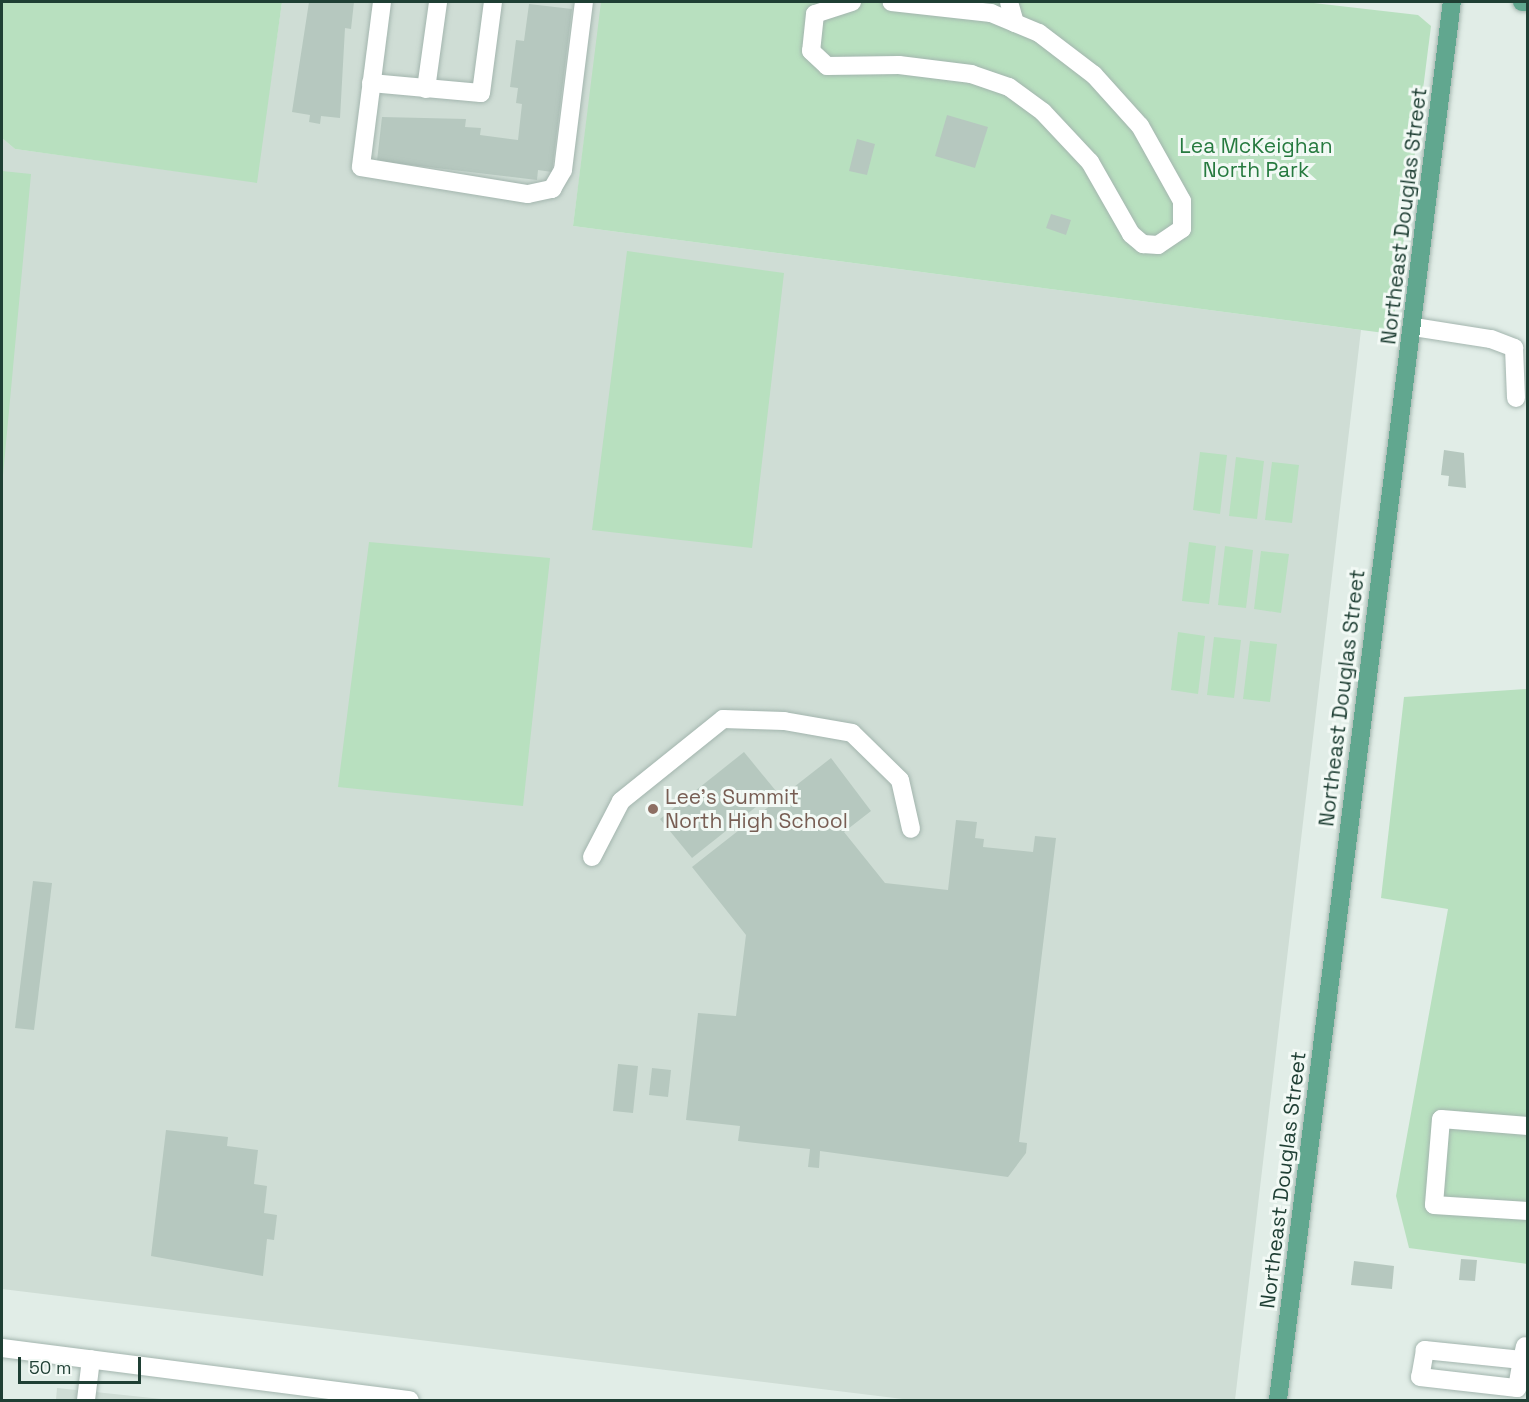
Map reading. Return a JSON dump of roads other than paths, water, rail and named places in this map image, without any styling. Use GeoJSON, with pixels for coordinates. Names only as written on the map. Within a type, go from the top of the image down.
{"type":"FeatureCollection","features":[{"type":"Feature","properties":{"kind":"main road","name":"Northeast Douglas Street"},"geometry":{"type":"LineString","coordinates":[[1278,1401],[1393,455],[1414,327],[1452,2]]}},
{"type":"Feature","properties":{"kind":"main road"},"geometry":{"type":"LineString","coordinates":[[1522,2],[1527,2]]}},
{"type":"Feature","properties":{"kind":"street"},"geometry":{"type":"LineString","coordinates":[[382,2],[361,167],[371,173],[541,194],[558,183],[563,170],[584,2]]}},
{"type":"Feature","properties":{"kind":"street"},"geometry":{"type":"LineString","coordinates":[[426,89],[438,2]]}},
{"type":"Feature","properties":{"kind":"street"},"geometry":{"type":"LineString","coordinates":[[370,83],[481,93],[493,2]]}},
{"type":"Feature","properties":{"kind":"street"},"geometry":{"type":"LineString","coordinates":[[852,2],[836,3],[815,14],[811,51],[827,66],[899,65],[971,74],[1009,87],[1077,146],[1131,234],[1143,244],[1171,242],[1182,229],[1182,201],[1140,126],[1094,75],[1039,33],[1015,23],[1002,5],[892,2]]}},
{"type":"Feature","properties":{"kind":"street"},"geometry":{"type":"LineString","coordinates":[[1414,327],[1491,339],[1514,348],[1516,398]]}},
{"type":"Feature","properties":{"kind":"street"},"geometry":{"type":"LineString","coordinates":[[592,857],[621,801],[723,719],[784,721],[852,733],[900,780],[911,829]]}},
{"type":"Feature","properties":{"kind":"street"},"geometry":{"type":"LineString","coordinates":[[1527,1126],[1441,1119],[1434,1205],[1527,1211]]}},
{"type":"Feature","properties":{"kind":"street"},"geometry":{"type":"LineString","coordinates":[[1526,1345],[1522,1389],[1420,1377],[1425,1350],[1526,1345]]}},
{"type":"Feature","properties":{"kind":"street"},"geometry":{"type":"LineString","coordinates":[[2,1348],[410,1401]]}},
{"type":"Feature","properties":{"kind":"street"},"geometry":{"type":"LineString","coordinates":[[86,1401],[91,1359]]}},
{"type":"Feature","properties":{"kind":"place","name":"Lee's Summit North High School"},"geometry":{"type":"Point","coordinates":[653,809]}},
{"type":"Feature","properties":{"kind":"park label","name":"Lea McKeighan North Park"},"geometry":{"type":"Point","coordinates":[1256,158]}}]}
